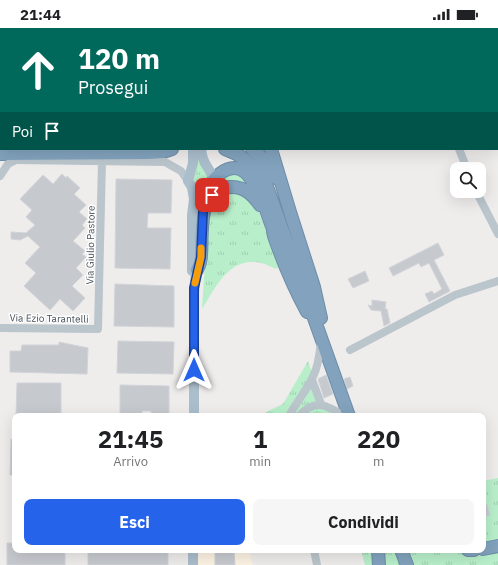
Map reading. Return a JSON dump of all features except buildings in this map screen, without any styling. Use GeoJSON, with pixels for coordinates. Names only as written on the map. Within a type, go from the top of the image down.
{"type":"FeatureCollection","features":[{"type":"Feature","properties":{"kind":"highway"},"geometry":{"type":"LineString","coordinates":[[0,154],[148,153],[169,150]]}},
{"type":"Feature","properties":{"kind":"highway"},"geometry":{"type":"LineString","coordinates":[[228,150],[246,159],[257,169],[265,181],[348,413]]}},
{"type":"Feature","properties":{"kind":"highway"},"geometry":{"type":"LineString","coordinates":[[253,150],[271,169],[290,212]]}},
{"type":"Feature","properties":{"kind":"highway"},"geometry":{"type":"LineString","coordinates":[[271,150],[314,287],[322,321],[322,337]]}},
{"type":"Feature","properties":{"kind":"highway"},"geometry":{"type":"LineString","coordinates":[[211,185],[218,174],[228,169],[240,169],[246,172],[255,185],[271,223],[296,293],[322,337]]}},
{"type":"Feature","properties":{"kind":"highway"},"geometry":{"type":"LineString","coordinates":[[197,270],[201,257],[203,211],[212,195],[219,191],[234,187],[244,189],[250,193],[260,205],[268,225],[274,234]]}},
{"type":"Feature","properties":{"kind":"highway"},"geometry":{"type":"LineString","coordinates":[[486,548],[498,546]]}},
{"type":"Feature","properties":{"kind":"highway"},"geometry":{"type":"LineString","coordinates":[[378,553],[379,565]]}},
{"type":"Feature","properties":{"kind":"highway"},"geometry":{"type":"LineString","coordinates":[[402,553],[407,565]]}},
{"type":"Feature","properties":{"kind":"main road"},"geometry":{"type":"LineString","coordinates":[[193,150],[193,164],[190,184],[194,199],[192,215],[192,270],[194,288],[194,413]]}},
{"type":"Feature","properties":{"kind":"main road"},"geometry":{"type":"LineString","coordinates":[[194,288],[197,270],[198,214],[200,204],[211,185],[213,176],[203,160],[201,150]]}},
{"type":"Feature","properties":{"kind":"main road"},"geometry":{"type":"LineString","coordinates":[[190,184],[197,190],[211,185]]}},
{"type":"Feature","properties":{"kind":"main road"},"geometry":{"type":"LineString","coordinates":[[193,553],[193,565]]}},
{"type":"Feature","properties":{"kind":"street"},"geometry":{"type":"LineString","coordinates":[[459,150],[464,162]]}},
{"type":"Feature","properties":{"kind":"street"},"geometry":{"type":"LineString","coordinates":[[0,159],[165,162],[181,171],[190,184]]}},
{"type":"Feature","properties":{"kind":"street"},"geometry":{"type":"LineString","coordinates":[[0,176],[8,164],[16,160]]}},
{"type":"Feature","properties":{"kind":"street","name":"Via Giulio Pastore"},"geometry":{"type":"LineString","coordinates":[[98,329],[102,161]]}},
{"type":"Feature","properties":{"kind":"street"},"geometry":{"type":"LineString","coordinates":[[480,198],[498,234]]}},
{"type":"Feature","properties":{"kind":"street"},"geometry":{"type":"LineString","coordinates":[[350,350],[455,295],[498,281]]}},
{"type":"Feature","properties":{"kind":"street","name":"Via Ezio Tarantelli"},"geometry":{"type":"LineString","coordinates":[[0,328],[98,329]]}},
{"type":"Feature","properties":{"kind":"street"},"geometry":{"type":"LineString","coordinates":[[291,413],[312,380],[316,370],[322,337]]}},
{"type":"Feature","properties":{"kind":"street"},"geometry":{"type":"LineString","coordinates":[[312,380],[321,404]]}},
{"type":"Feature","properties":{"kind":"street"},"geometry":{"type":"LineString","coordinates":[[302,413],[308,408],[321,404],[326,405],[339,413]]}},
{"type":"Feature","properties":{"kind":"street"},"geometry":{"type":"LineString","coordinates":[[315,553],[317,565]]}},
{"type":"Feature","properties":{"kind":"shaded area"},"geometry":{"type":"Polygon","coordinates":[[[198,553],[250,553],[253,565],[197,565],[198,553]]]}},
{"type":"Feature","properties":{"kind":"green space"},"geometry":{"type":"Polygon","coordinates":[[[198,157],[209,175],[209,183],[198,187],[194,180],[198,157]]]}},
{"type":"Feature","properties":{"kind":"green space"},"geometry":{"type":"Polygon","coordinates":[[[229,173],[243,175],[252,188],[216,188],[229,173]]]}},
{"type":"Feature","properties":{"kind":"green space"},"geometry":{"type":"Polygon","coordinates":[[[229,193],[240,193],[257,207],[280,267],[276,269],[263,263],[250,262],[240,264],[225,275],[218,283],[202,309],[208,214],[216,201],[229,193]]]}},
{"type":"Feature","properties":{"kind":"green space"},"geometry":{"type":"Polygon","coordinates":[[[308,361],[321,400],[340,413],[266,413],[283,404],[308,361]]]}},
{"type":"Feature","properties":{"kind":"green space"},"geometry":{"type":"Polygon","coordinates":[[[498,478],[498,565],[365,565],[362,553],[486,553],[486,480],[498,478]]]}},
{"type":"Feature","properties":{"kind":"slow traffic"},"geometry":{"type":"LineString","coordinates":[[195,283],[201,257],[201,248]]}},
{"type":"Feature","properties":{"kind":"route"},"geometry":{"type":"LineString","coordinates":[[194,370],[194,288],[201,257],[203,211],[212,195]]}}]}
